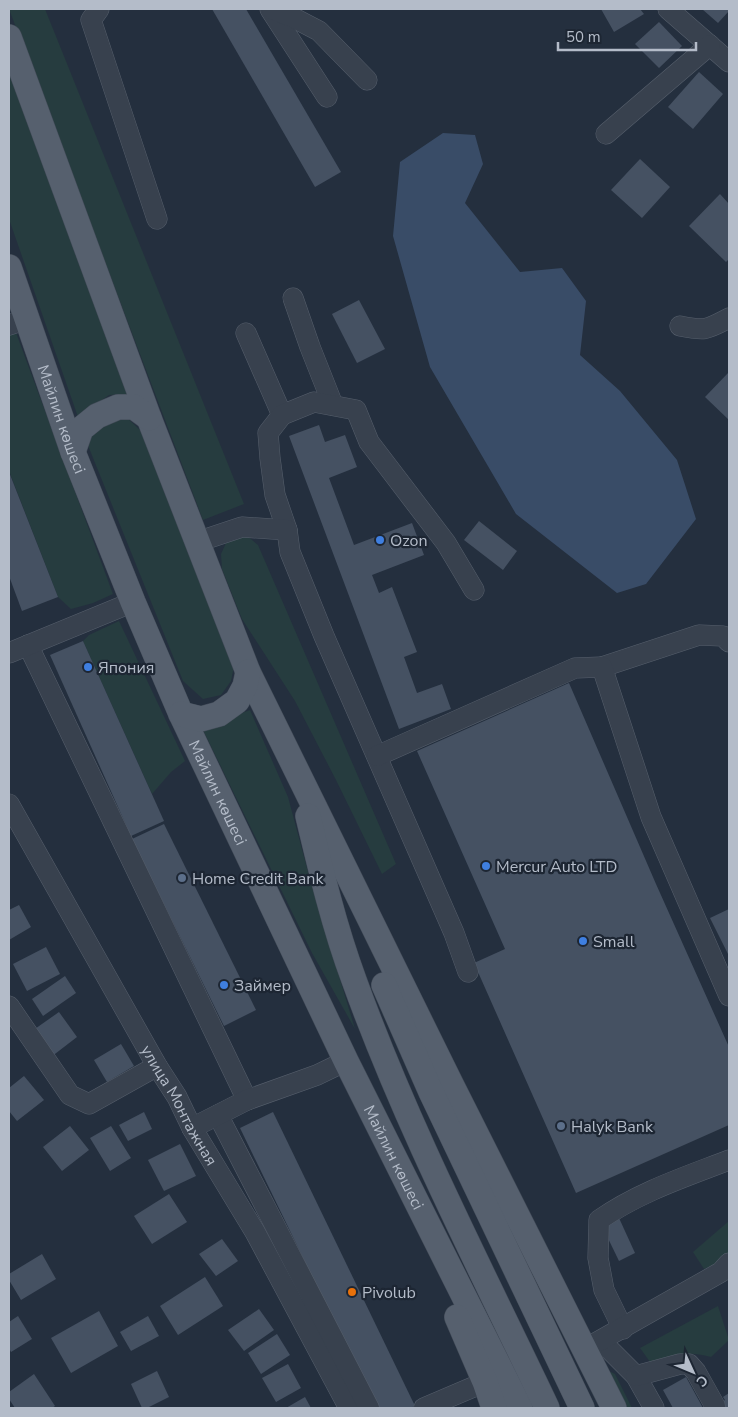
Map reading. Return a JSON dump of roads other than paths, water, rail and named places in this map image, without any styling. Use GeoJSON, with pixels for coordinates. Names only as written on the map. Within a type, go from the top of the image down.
{"type":"FeatureCollection","features":[{"type":"Feature","properties":{"kind":"main road","name":"Майлин көшесі"},"geometry":{"type":"LineString","coordinates":[[9,37],[149,418],[248,672],[450,1082],[593,1345],[614,1408]]}},
{"type":"Feature","properties":{"kind":"main road","name":"Майлин көшесі"},"geometry":{"type":"LineString","coordinates":[[9,267],[18,322],[181,714],[346,1060],[520,1408]]}},
{"type":"Feature","properties":{"kind":"main road"},"geometry":{"type":"LineString","coordinates":[[73,452],[81,429],[97,416],[118,407],[134,407],[149,418]]}},
{"type":"Feature","properties":{"kind":"main road"},"geometry":{"type":"LineString","coordinates":[[181,714],[201,719],[219,714],[237,701],[245,686],[248,672]]}},
{"type":"Feature","properties":{"kind":"main road","name":"Майлин көшесі"},"geometry":{"type":"LineString","coordinates":[[298,774],[324,886],[353,978],[381,1051],[406,1110],[547,1408]]}},
{"type":"Feature","properties":{"kind":"main road","name":"Майлин көшесі"},"geometry":{"type":"LineString","coordinates":[[298,774],[380,976],[431,1092],[582,1408]]}},
{"type":"Feature","properties":{"kind":"main road"},"geometry":{"type":"LineString","coordinates":[[346,1060],[485,1382],[494,1408]]}},
{"type":"Feature","properties":{"kind":"street"},"geometry":{"type":"LineString","coordinates":[[99,9],[91,20],[158,219]]}},
{"type":"Feature","properties":{"kind":"street"},"geometry":{"type":"LineString","coordinates":[[271,9],[319,31],[367,80]]}},
{"type":"Feature","properties":{"kind":"street"},"geometry":{"type":"LineString","coordinates":[[271,9],[327,97]]}},
{"type":"Feature","properties":{"kind":"street"},"geometry":{"type":"LineString","coordinates":[[668,9],[729,62]]}},
{"type":"Feature","properties":{"kind":"street"},"geometry":{"type":"LineString","coordinates":[[606,134],[710,45]]}},
{"type":"Feature","properties":{"kind":"street"},"geometry":{"type":"LineString","coordinates":[[293,298],[333,405]]}},
{"type":"Feature","properties":{"kind":"street"},"geometry":{"type":"LineString","coordinates":[[680,326],[699,330],[708,329],[729,318]]}},
{"type":"Feature","properties":{"kind":"street"},"geometry":{"type":"LineString","coordinates":[[246,333],[282,415]]}},
{"type":"Feature","properties":{"kind":"street"},"geometry":{"type":"LineString","coordinates":[[468,972],[454,933],[324,636],[290,552],[286,530],[275,495],[268,433],[282,415],[314,402],[356,410],[369,442],[446,544],[474,590]]}},
{"type":"Feature","properties":{"kind":"street"},"geometry":{"type":"LineString","coordinates":[[198,542],[242,527],[286,530]]}},
{"type":"Feature","properties":{"kind":"street"},"geometry":{"type":"LineString","coordinates":[[9,653],[133,602]]}},
{"type":"Feature","properties":{"kind":"street"},"geometry":{"type":"LineString","coordinates":[[377,756],[575,668],[602,667],[698,635],[723,636],[729,642]]}},
{"type":"Feature","properties":{"kind":"street"},"geometry":{"type":"LineString","coordinates":[[28,645],[247,1100]]}},
{"type":"Feature","properties":{"kind":"street"},"geometry":{"type":"LineString","coordinates":[[602,667],[651,817],[729,996]]}},
{"type":"Feature","properties":{"kind":"street","name":"улица Монтажная"},"geometry":{"type":"LineString","coordinates":[[9,804],[157,1066],[177,1097],[192,1128],[359,1406]]}},
{"type":"Feature","properties":{"kind":"street"},"geometry":{"type":"LineString","coordinates":[[9,1006],[70,1095],[89,1104],[157,1066]]}},
{"type":"Feature","properties":{"kind":"street"},"geometry":{"type":"LineString","coordinates":[[192,1128],[247,1100],[317,1075],[346,1060]]}},
{"type":"Feature","properties":{"kind":"street"},"geometry":{"type":"LineString","coordinates":[[218,1115],[359,1406]]}},
{"type":"Feature","properties":{"kind":"street"},"geometry":{"type":"LineString","coordinates":[[622,1329],[604,1290],[598,1258],[599,1220],[616,1208],[647,1193],[729,1160]]}},
{"type":"Feature","properties":{"kind":"street"},"geometry":{"type":"LineString","coordinates":[[654,1408],[636,1376],[593,1345],[726,1268]]}},
{"type":"Feature","properties":{"kind":"street"},"geometry":{"type":"LineString","coordinates":[[636,1376],[680,1364],[689,1364],[696,1372],[715,1406]]}},
{"type":"Feature","properties":{"kind":"street"},"geometry":{"type":"LineString","coordinates":[[424,1408],[485,1382]]}},
{"type":"Feature","properties":{"kind":"water"},"geometry":{"type":"Polygon","coordinates":[[[443,133],[475,135],[483,164],[465,203],[520,272],[562,268],[586,301],[580,355],[620,391],[677,460],[696,519],[646,584],[617,593],[516,514],[430,367],[393,236],[400,162],[443,133]]]}},
{"type":"Feature","properties":{"kind":"place","name":"Ozon"},"geometry":{"type":"Point","coordinates":[380,540]}},
{"type":"Feature","properties":{"kind":"place","name":"Япония"},"geometry":{"type":"Point","coordinates":[88,667]}},
{"type":"Feature","properties":{"kind":"place","name":"Mercur Auto LTD"},"geometry":{"type":"Point","coordinates":[486,866]}},
{"type":"Feature","properties":{"kind":"place","name":"Home Credit Bank"},"geometry":{"type":"Point","coordinates":[182,878]}},
{"type":"Feature","properties":{"kind":"place","name":"Small"},"geometry":{"type":"Point","coordinates":[583,941]}},
{"type":"Feature","properties":{"kind":"place","name":"Займер"},"geometry":{"type":"Point","coordinates":[224,985]}},
{"type":"Feature","properties":{"kind":"place","name":"Halyk Bank"},"geometry":{"type":"Point","coordinates":[561,1126]}},
{"type":"Feature","properties":{"kind":"place","name":"Pivolub"},"geometry":{"type":"Point","coordinates":[352,1292]}}]}
